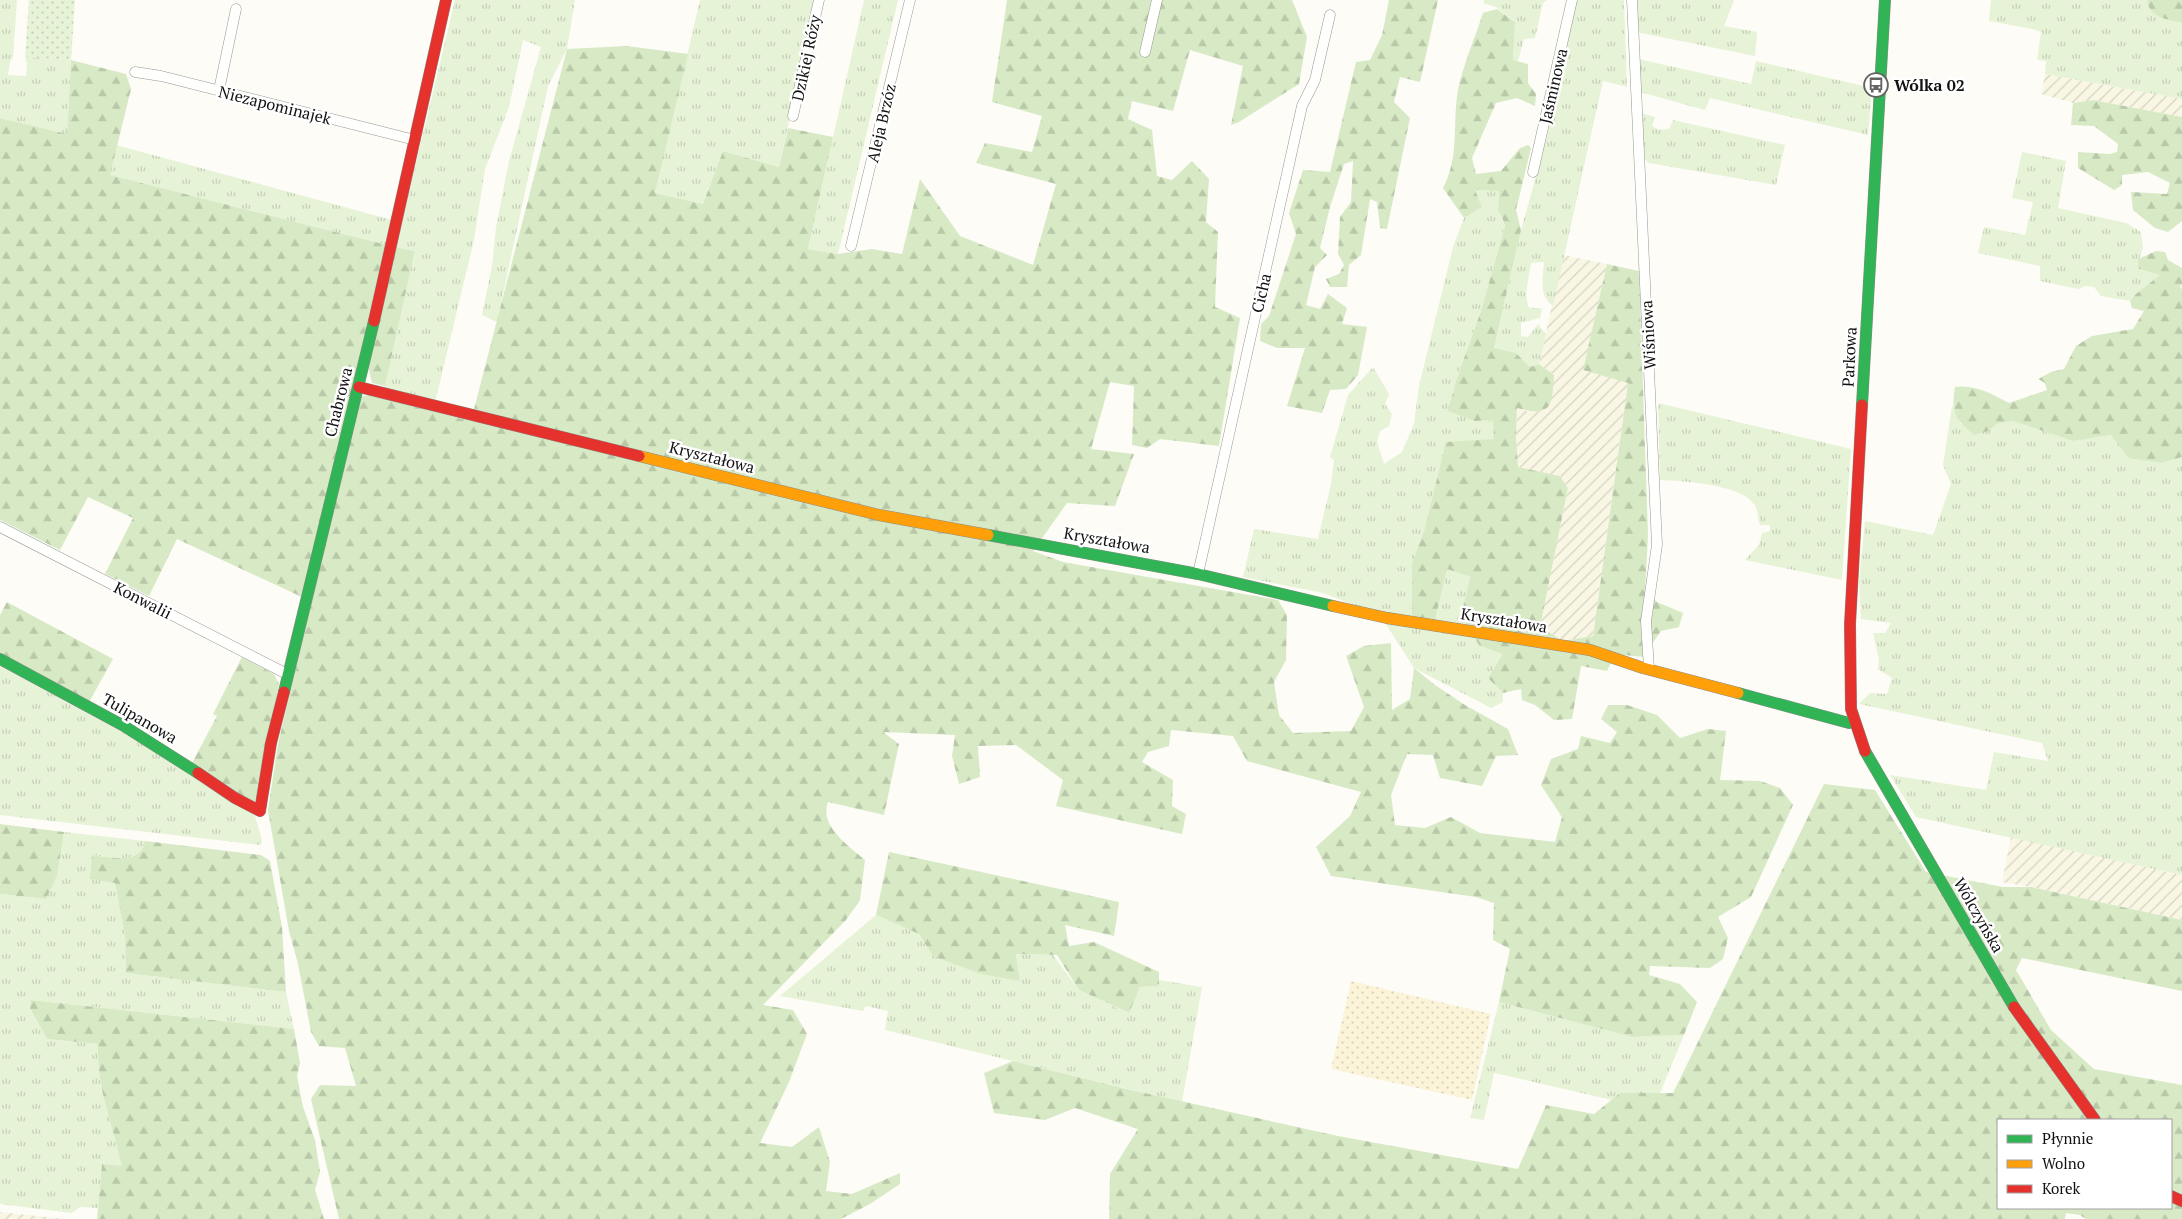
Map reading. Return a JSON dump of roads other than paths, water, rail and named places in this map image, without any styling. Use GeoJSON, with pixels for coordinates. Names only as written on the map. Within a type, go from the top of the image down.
{"type":"FeatureCollection","features":[{"type":"Feature","properties":{"kind":"street","name":"Chabrowa"},"geometry":{"type":"LineString","coordinates":[[260,811],[271,743],[358,387],[446,0]]}},
{"type":"Feature","properties":{"kind":"street","name":"Dzikiej Róży"},"geometry":{"type":"LineString","coordinates":[[794,116],[819,0]]}},
{"type":"Feature","properties":{"kind":"street","name":"Aleja Brzóz"},"geometry":{"type":"LineString","coordinates":[[851,246],[910,0]]}},
{"type":"Feature","properties":{"kind":"street"},"geometry":{"type":"LineString","coordinates":[[1145,52],[1157,0]]}},
{"type":"Feature","properties":{"kind":"street","name":"Jaśminowa"},"geometry":{"type":"LineString","coordinates":[[1533,172],[1572,0]]}},
{"type":"Feature","properties":{"kind":"street","name":"Wiśniowa"},"geometry":{"type":"LineString","coordinates":[[1632,0],[1657,545],[1646,621],[1650,669]]}},
{"type":"Feature","properties":{"kind":"street","name":"Parkowa"},"geometry":{"type":"LineString","coordinates":[[1851,719],[1850,624],[1885,0]]}},
{"type":"Feature","properties":{"kind":"street"},"geometry":{"type":"LineString","coordinates":[[219,90],[236,9]]}},
{"type":"Feature","properties":{"kind":"street","name":"Cicha"},"geometry":{"type":"LineString","coordinates":[[1198,574],[1302,106],[1315,80],[1330,15]]}},
{"type":"Feature","properties":{"kind":"street","name":"Niezapominajek"},"geometry":{"type":"LineString","coordinates":[[135,72],[219,90],[415,140]]}},
{"type":"Feature","properties":{"kind":"street","name":"Kryształowa"},"geometry":{"type":"LineString","coordinates":[[358,387],[879,515],[1198,574],[1378,616],[1590,650],[1650,669],[1851,719]]}},
{"type":"Feature","properties":{"kind":"street","name":"Konwalii"},"geometry":{"type":"LineString","coordinates":[[0,527],[287,674]]}},
{"type":"Feature","properties":{"kind":"street","name":"Tulipanowa"},"geometry":{"type":"LineString","coordinates":[[0,659],[165,750],[226,793],[260,811]]}},
{"type":"Feature","properties":{"kind":"street","name":"Wólczyńska"},"geometry":{"type":"LineString","coordinates":[[1851,719],[1867,756],[2021,1019],[2095,1119]]}},
{"type":"Feature","properties":{"kind":"place","name":"Wólka 02"},"geometry":{"type":"Point","coordinates":[1876,85]}}]}
